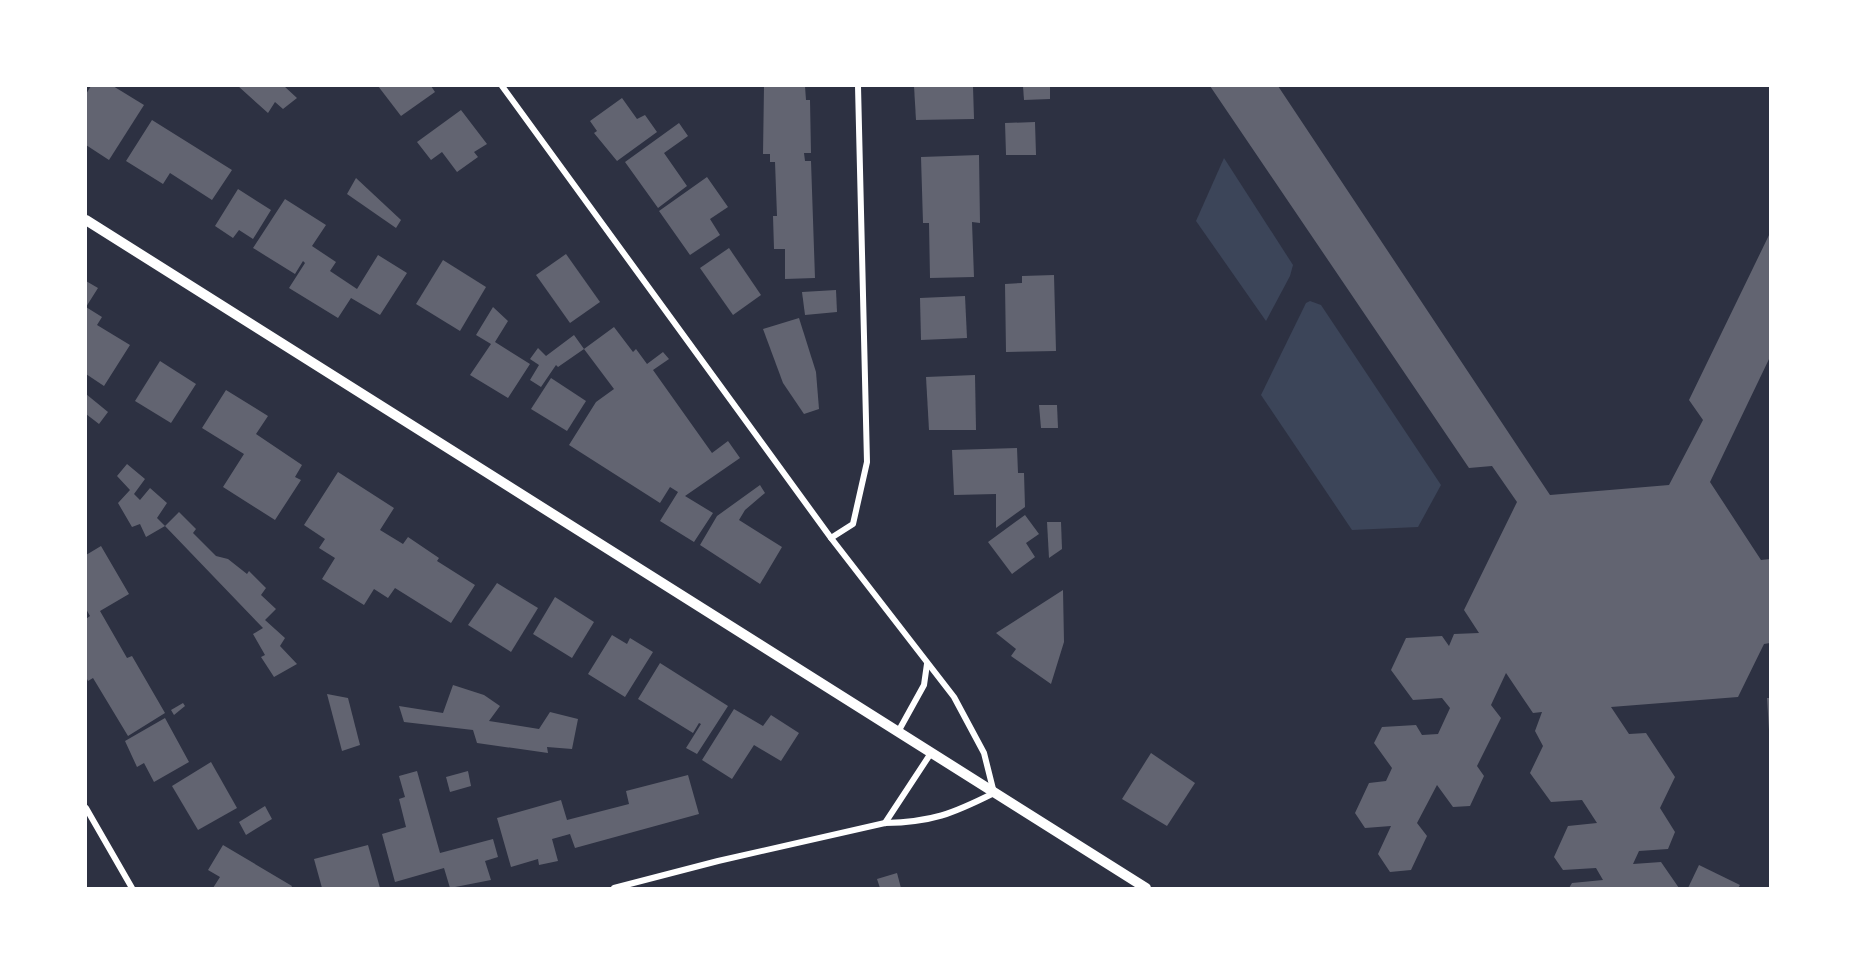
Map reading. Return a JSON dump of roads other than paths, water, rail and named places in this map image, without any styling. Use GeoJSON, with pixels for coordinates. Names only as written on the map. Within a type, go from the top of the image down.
{"type":"FeatureCollection","features":[{"type":"Feature","properties":{"kind":"street"},"geometry":{"type":"LineString","coordinates":[[502,86],[831,538],[963,711],[984,753],[994,793]]}},
{"type":"Feature","properties":{"kind":"street"},"geometry":{"type":"LineString","coordinates":[[831,538],[853,524],[867,462],[858,86]]}},
{"type":"Feature","properties":{"kind":"street"},"geometry":{"type":"LineString","coordinates":[[86,220],[1146,888]]}},
{"type":"Feature","properties":{"kind":"street"},"geometry":{"type":"LineString","coordinates":[[898,732],[924,685],[927,664]]}},
{"type":"Feature","properties":{"kind":"street"},"geometry":{"type":"LineString","coordinates":[[885,823],[931,753]]}},
{"type":"Feature","properties":{"kind":"street"},"geometry":{"type":"LineString","coordinates":[[614,888],[718,861],[885,823],[910,823],[947,816],[994,793]]}},
{"type":"Feature","properties":{"kind":"street"},"geometry":{"type":"LineString","coordinates":[[86,808],[132,888]]}}]}
